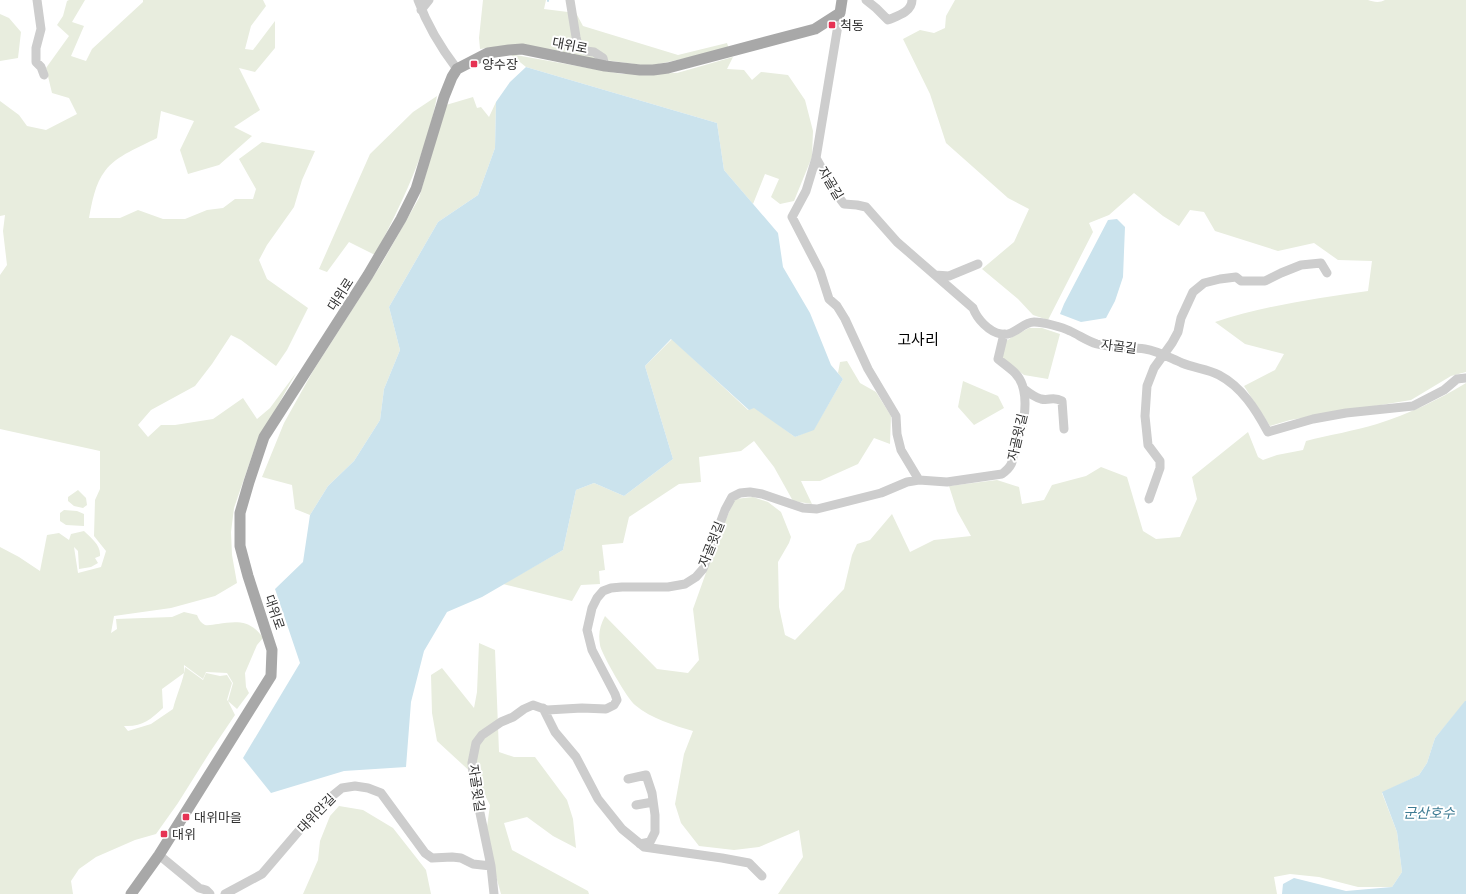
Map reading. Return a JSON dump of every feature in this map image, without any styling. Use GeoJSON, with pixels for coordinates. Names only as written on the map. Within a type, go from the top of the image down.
{"type":"FeatureCollection","features":[{"type":"Feature","properties":{"kind":"main road"},"geometry":{"type":"LineString","coordinates":[[840,13],[842,0]]}},
{"type":"Feature","properties":{"kind":"main road","name":"대위로"},"geometry":{"type":"LineString","coordinates":[[131,894],[159,855],[270,676],[272,650],[240,546],[240,513],[249,482],[264,437],[368,275],[401,219],[416,189],[444,97],[457,69],[488,54],[522,49],[605,66],[640,70],[668,68],[815,29],[840,13]]}},
{"type":"Feature","properties":{"kind":"street"},"geometry":{"type":"LineString","coordinates":[[37,0],[41,29],[36,48],[36,62],[41,67],[44,75]]}},
{"type":"Feature","properties":{"kind":"street"},"geometry":{"type":"LineString","coordinates":[[418,0],[443,51],[457,69]]}},
{"type":"Feature","properties":{"kind":"street"},"geometry":{"type":"LineString","coordinates":[[422,10],[429,0]]}},
{"type":"Feature","properties":{"kind":"street"},"geometry":{"type":"LineString","coordinates":[[570,0],[578,45],[586,51],[594,52],[603,58],[605,66]]}},
{"type":"Feature","properties":{"kind":"street"},"geometry":{"type":"LineString","coordinates":[[866,0],[888,20],[909,10],[912,0]]}},
{"type":"Feature","properties":{"kind":"street"},"geometry":{"type":"LineString","coordinates":[[840,13],[816,158],[806,192],[792,217],[820,271],[829,299],[837,306],[845,319],[868,369],[896,416],[897,434],[901,450],[919,480]]}},
{"type":"Feature","properties":{"kind":"street","name":"자골길"},"geometry":{"type":"LineString","coordinates":[[816,158],[835,192],[844,204],[866,207],[896,242],[974,308],[975,314],[992,331],[1008,335],[1033,322],[1044,324],[1068,330],[1089,342],[1146,349],[1182,364],[1219,375],[1229,381],[1244,395],[1257,411],[1268,432],[1313,419],[1346,413],[1413,406],[1444,390],[1457,380],[1466,378]]}},
{"type":"Feature","properties":{"kind":"street"},"geometry":{"type":"LineString","coordinates":[[1149,499],[1160,468],[1160,461],[1148,445],[1145,416],[1147,386],[1154,368],[1178,332],[1183,312],[1193,292],[1204,283],[1220,279],[1236,277],[1241,281],[1265,281],[1301,265],[1321,263],[1327,273]]}},
{"type":"Feature","properties":{"kind":"street"},"geometry":{"type":"LineString","coordinates":[[935,275],[948,276],[978,264]]}},
{"type":"Feature","properties":{"kind":"street"},"geometry":{"type":"LineString","coordinates":[[1004,334],[998,359],[1015,373],[1022,382],[1024,389],[1032,396],[1041,399],[1057,398],[1062,401],[1064,429]]}},
{"type":"Feature","properties":{"kind":"street","name":"자골윗길"},"geometry":{"type":"LineString","coordinates":[[494,894],[491,866],[474,784],[472,763],[476,743],[482,734],[501,722],[513,718],[524,709],[533,706],[547,710],[582,708],[606,709],[614,705],[617,700],[615,694],[592,650],[587,630],[592,608],[597,598],[603,591],[611,588],[622,587],[668,587],[685,584],[696,577],[703,568],[725,510],[732,497],[740,493],[750,492],[762,494],[803,508],[817,509],[881,493],[900,484],[919,480],[947,482],[1002,474],[1009,469],[1014,461],[1013,452],[1015,442],[1024,418],[1024,389]]}},
{"type":"Feature","properties":{"kind":"street"},"geometry":{"type":"LineString","coordinates":[[543,708],[555,732],[576,757],[598,799],[622,829],[640,844],[651,849],[722,858],[748,863],[762,876]]}},
{"type":"Feature","properties":{"kind":"street"},"geometry":{"type":"LineString","coordinates":[[628,779],[646,775],[652,793],[655,832],[650,842],[640,844]]}},
{"type":"Feature","properties":{"kind":"street","name":"대위안길"},"geometry":{"type":"LineString","coordinates":[[226,894],[262,874],[321,805],[342,788],[355,786],[368,788],[381,793],[425,853],[432,858],[461,858],[473,864],[491,866]]}},
{"type":"Feature","properties":{"kind":"street"},"geometry":{"type":"LineString","coordinates":[[636,805],[653,802]]}},
{"type":"Feature","properties":{"kind":"street"},"geometry":{"type":"LineString","coordinates":[[159,855],[199,888],[206,890],[210,894]]}},
{"type":"Feature","properties":{"kind":"shaded area"},"geometry":{"type":"Polygon","coordinates":[[[85,0],[72,22],[84,26],[71,56],[86,61],[92,49],[143,2],[143,0],[263,0],[266,6],[251,26],[245,49],[253,50],[275,21],[275,48],[255,72],[239,68],[260,110],[234,127],[252,136],[219,165],[188,174],[180,150],[194,121],[161,111],[157,138],[122,156],[105,171],[94,193],[89,218],[120,218],[138,210],[163,219],[185,219],[207,210],[223,208],[235,199],[253,199],[256,189],[239,159],[262,142],[315,151],[302,180],[294,207],[267,245],[259,260],[267,279],[308,308],[287,350],[276,366],[241,340],[231,335],[212,364],[195,386],[151,410],[138,425],[148,437],[161,425],[175,425],[213,419],[243,398],[257,419],[270,408],[296,373],[256,444],[234,508],[231,532],[232,555],[237,583],[215,596],[171,608],[114,616],[111,633],[117,629],[116,619],[172,617],[184,612],[197,615],[200,621],[205,625],[237,622],[248,625],[254,628],[263,638],[257,645],[245,673],[246,687],[249,693],[237,709],[228,701],[235,715],[156,834],[135,840],[96,857],[79,869],[71,881],[73,894],[0,894],[0,547],[19,557],[40,571],[47,535],[59,533],[69,540],[71,534],[84,531],[99,548],[100,556],[95,558],[98,563],[91,567],[79,569],[78,551],[74,547],[78,573],[101,567],[106,551],[94,536],[95,500],[100,489],[100,451],[0,429],[0,275],[7,265],[3,231],[5,215],[0,216],[0,101],[19,115],[27,126],[46,130],[77,114],[69,98],[52,93],[46,68],[69,36],[57,25],[63,16],[67,1],[85,0]],[[184,665],[184,672],[185,667],[203,680],[206,673],[220,676],[227,675],[232,683],[228,701],[233,683],[227,673],[206,672],[203,679],[184,665]],[[184,673],[162,689],[163,708],[141,724],[124,726],[128,731],[151,724],[173,709],[184,673]]]}},
{"type":"Feature","properties":{"kind":"shaded area"},"geometry":{"type":"Polygon","coordinates":[[[483,0],[546,0],[544,9],[576,13],[583,26],[678,55],[727,43],[729,49],[649,66],[502,46],[480,49],[479,38],[483,0]]]}},
{"type":"Feature","properties":{"kind":"shaded area"},"geometry":{"type":"Polygon","coordinates":[[[955,0],[1368,0],[1381,2],[1385,0],[1466,0],[1466,372],[1451,376],[1411,400],[1290,420],[1270,426],[1244,386],[1275,370],[1284,354],[1245,344],[1215,322],[1252,311],[1290,303],[1368,291],[1372,261],[1338,260],[1314,243],[1278,251],[1215,231],[1204,212],[1190,210],[1179,226],[1163,216],[1134,193],[1109,215],[1089,223],[1093,232],[1048,320],[1033,315],[1018,299],[982,269],[1014,242],[1029,209],[1008,198],[946,143],[930,94],[903,39],[920,30],[934,33],[945,28],[946,16],[955,0]]]}},
{"type":"Feature","properties":{"kind":"shaded area"},"geometry":{"type":"Polygon","coordinates":[[[0,14],[9,18],[21,32],[18,58],[0,61],[0,14]]]}},
{"type":"Feature","properties":{"kind":"shaded area"},"geometry":{"type":"Polygon","coordinates":[[[510,54],[622,74],[677,73],[733,57],[727,69],[744,70],[752,80],[761,72],[788,75],[805,100],[813,131],[812,157],[794,201],[780,204],[771,197],[779,179],[765,174],[753,204],[724,170],[717,123],[526,67],[510,54]]]}},
{"type":"Feature","properties":{"kind":"shaded area"},"geometry":{"type":"Polygon","coordinates":[[[437,96],[433,117],[420,158],[394,217],[375,255],[349,242],[327,272],[319,269],[370,154],[413,112],[437,96]]]}},
{"type":"Feature","properties":{"kind":"shaded area"},"geometry":{"type":"Polygon","coordinates":[[[473,97],[477,108],[481,107],[489,117],[496,102],[495,148],[478,195],[438,222],[389,307],[400,350],[384,389],[380,420],[354,461],[328,486],[310,515],[295,509],[292,485],[262,477],[284,423],[313,371],[382,263],[419,198],[446,105],[473,97]]]}},
{"type":"Feature","properties":{"kind":"shaded area"},"geometry":{"type":"Polygon","coordinates":[[[1029,328],[1042,328],[1060,334],[1048,379],[1024,375],[1002,358],[1002,344],[1029,328]]]}},
{"type":"Feature","properties":{"kind":"shaded area"},"geometry":{"type":"Polygon","coordinates":[[[672,339],[748,410],[754,407],[795,437],[814,429],[843,379],[838,373],[840,362],[847,361],[860,383],[876,392],[891,416],[890,444],[874,438],[858,464],[820,481],[801,481],[812,504],[793,501],[774,467],[754,441],[741,451],[699,457],[701,482],[679,484],[629,517],[623,543],[602,545],[605,570],[599,571],[600,584],[581,585],[572,601],[503,584],[563,550],[576,490],[594,483],[624,496],[673,459],[645,366],[672,339]]]}},
{"type":"Feature","properties":{"kind":"shaded area"},"geometry":{"type":"Polygon","coordinates":[[[963,381],[998,396],[1004,408],[974,425],[958,407],[963,381]]]}},
{"type":"Feature","properties":{"kind":"shaded area"},"geometry":{"type":"Polygon","coordinates":[[[1466,383],[1466,701],[1435,738],[1427,763],[1419,775],[1382,793],[1397,832],[1402,872],[1392,887],[1358,887],[1319,877],[1290,874],[1274,877],[1277,894],[778,894],[803,857],[799,830],[759,847],[734,850],[699,846],[681,823],[675,804],[684,754],[693,731],[656,718],[635,705],[615,676],[600,645],[600,630],[605,616],[657,669],[688,673],[699,660],[693,609],[722,528],[735,499],[753,497],[768,502],[781,512],[791,537],[778,562],[779,607],[785,635],[795,640],[844,589],[852,555],[857,544],[870,540],[892,514],[910,552],[934,540],[971,536],[957,511],[949,486],[997,480],[1019,487],[1022,504],[1044,500],[1052,485],[1086,476],[1101,467],[1127,477],[1143,531],[1156,539],[1180,537],[1197,499],[1192,477],[1248,432],[1258,457],[1263,460],[1277,455],[1303,450],[1306,441],[1368,426],[1400,416],[1434,401],[1466,383]]]}},
{"type":"Feature","properties":{"kind":"shaded area"},"geometry":{"type":"Polygon","coordinates":[[[78,490],[86,498],[87,505],[83,508],[74,506],[68,501],[68,497],[78,490]]]}},
{"type":"Feature","properties":{"kind":"shaded area"},"geometry":{"type":"Polygon","coordinates":[[[64,510],[77,511],[84,514],[84,526],[66,525],[60,521],[60,513],[64,510]]]}},
{"type":"Feature","properties":{"kind":"shaded area"},"geometry":{"type":"Polygon","coordinates":[[[479,643],[495,650],[499,752],[514,757],[535,757],[567,800],[573,819],[576,848],[553,836],[527,817],[504,823],[512,850],[588,891],[589,894],[501,894],[492,862],[487,827],[490,805],[475,776],[437,741],[432,713],[431,675],[442,668],[474,708],[477,692],[479,643]]]}},
{"type":"Feature","properties":{"kind":"shaded area"},"geometry":{"type":"Polygon","coordinates":[[[339,806],[363,810],[393,828],[426,870],[431,894],[303,894],[318,860],[320,841],[330,816],[339,806]]]}},
{"type":"Feature","properties":{"kind":"water"},"geometry":{"type":"Polygon","coordinates":[[[526,67],[717,123],[724,170],[778,233],[783,267],[810,313],[831,365],[843,379],[814,430],[795,437],[754,408],[749,410],[671,339],[645,366],[673,459],[624,496],[594,483],[576,490],[563,550],[482,597],[447,612],[424,651],[411,702],[406,767],[344,771],[271,793],[243,758],[300,663],[275,589],[303,562],[310,515],[328,486],[354,461],[380,420],[384,389],[400,350],[389,307],[438,222],[478,195],[495,148],[496,102],[510,82],[526,67]]]}},
{"type":"Feature","properties":{"kind":"water"},"geometry":{"type":"Polygon","coordinates":[[[1117,219],[1125,227],[1123,277],[1115,301],[1106,318],[1081,322],[1060,314],[1108,220],[1117,219]]]}},
{"type":"Feature","properties":{"kind":"water","name":"군산호수"},"geometry":{"type":"Polygon","coordinates":[[[1465,701],[1466,894],[1282,894],[1283,884],[1294,878],[1346,891],[1392,887],[1402,872],[1397,832],[1382,792],[1419,775],[1427,763],[1435,738],[1465,701]]]}},
{"type":"Feature","properties":{"kind":"place","name":"척동"},"geometry":{"type":"Point","coordinates":[832,25]}},
{"type":"Feature","properties":{"kind":"place","name":"양수장"},"geometry":{"type":"Point","coordinates":[474,64]}},
{"type":"Feature","properties":{"kind":"place","name":"대위마을"},"geometry":{"type":"Point","coordinates":[186,817]}},
{"type":"Feature","properties":{"kind":"place","name":"대위"},"geometry":{"type":"Point","coordinates":[164,834]}},
{"type":"Feature","properties":{"kind":"district","name":"고사리"},"geometry":{"type":"Point","coordinates":[918,339]}}]}
